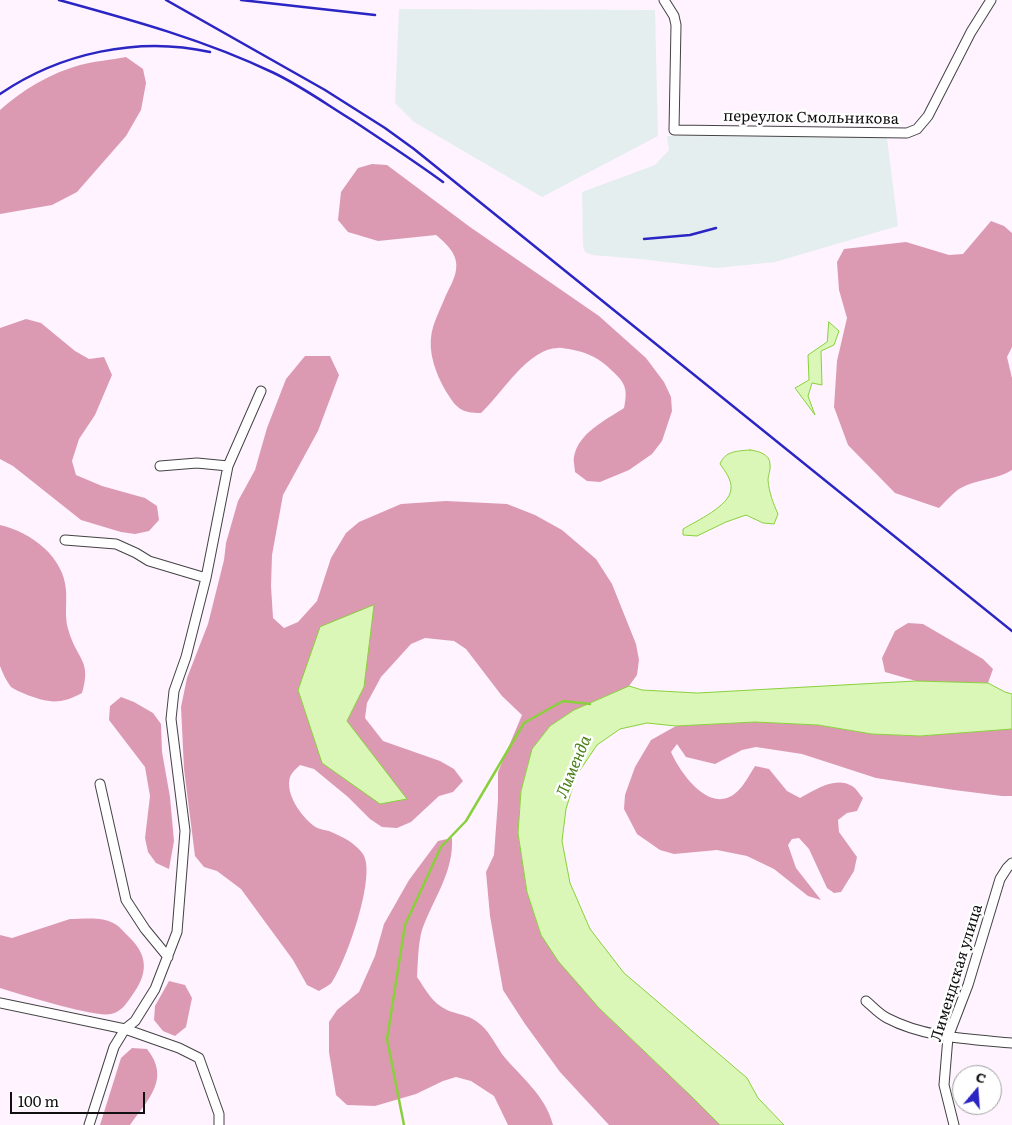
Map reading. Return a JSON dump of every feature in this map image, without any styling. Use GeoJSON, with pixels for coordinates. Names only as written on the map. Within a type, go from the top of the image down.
{"type":"FeatureCollection","features":[{"type":"Feature","properties":{"kind":"street","name":"переулок Смольникова"},"geometry":{"type":"LineString","coordinates":[[664,0],[674,16],[676,25],[674,130],[907,133],[917,129],[928,116],[971,32],[991,0]]}},
{"type":"Feature","properties":{"kind":"street"},"geometry":{"type":"LineString","coordinates":[[89,1125],[114,1047],[125,1029],[135,1021],[155,990],[177,932],[184,831],[171,719],[174,692],[186,656],[206,578],[228,466],[260,391]]}},
{"type":"Feature","properties":{"kind":"street"},"geometry":{"type":"LineString","coordinates":[[160,466],[197,463],[228,466]]}},
{"type":"Feature","properties":{"kind":"street"},"geometry":{"type":"LineString","coordinates":[[65,540],[116,544],[149,561],[206,578]]}},
{"type":"Feature","properties":{"kind":"street"},"geometry":{"type":"LineString","coordinates":[[100,784],[126,900],[145,930],[168,957]]}},
{"type":"Feature","properties":{"kind":"street","name":"Лимендская улица"},"geometry":{"type":"LineString","coordinates":[[954,1125],[944,1085],[948,1037],[970,980],[1000,879],[1012,863]]}},
{"type":"Feature","properties":{"kind":"street"},"geometry":{"type":"LineString","coordinates":[[866,1001],[886,1017],[912,1028],[948,1037],[1012,1043]]}},
{"type":"Feature","properties":{"kind":"street"},"geometry":{"type":"LineString","coordinates":[[0,1004],[125,1029],[179,1048],[200,1058],[219,1114],[219,1125]]}},
{"type":"Feature","properties":{"kind":"shaded area"},"geometry":{"type":"Polygon","coordinates":[[[399,9],[655,10],[658,136],[542,197],[414,122],[395,103],[399,9]]]}},
{"type":"Feature","properties":{"kind":"shaded area"},"geometry":{"type":"Polygon","coordinates":[[[126,57],[143,69],[146,83],[141,110],[126,136],[77,192],[52,205],[0,214],[0,110],[27,89],[69,68],[126,57]]]}},
{"type":"Feature","properties":{"kind":"shaded area"},"geometry":{"type":"Polygon","coordinates":[[[667,136],[885,137],[887,138],[898,226],[775,262],[717,268],[592,255],[585,252],[583,246],[582,192],[655,165],[669,150],[667,136]]]}},
{"type":"Feature","properties":{"kind":"shaded area"},"geometry":{"type":"Polygon","coordinates":[[[372,164],[387,165],[470,227],[599,316],[646,358],[664,382],[671,397],[672,411],[662,441],[652,454],[629,470],[600,482],[587,481],[575,472],[574,457],[581,441],[601,422],[624,408],[626,394],[621,380],[607,366],[594,357],[575,350],[559,348],[547,350],[536,356],[516,374],[481,413],[465,411],[454,403],[437,374],[431,345],[435,322],[455,273],[456,259],[454,254],[436,235],[378,241],[348,232],[338,220],[341,192],[358,168],[372,164]]]}},
{"type":"Feature","properties":{"kind":"shaded area"},"geometry":{"type":"Polygon","coordinates":[[[991,221],[1004,226],[1012,233],[1012,347],[1007,357],[1012,378],[1012,470],[1000,476],[972,483],[959,489],[939,508],[895,493],[848,445],[834,407],[837,361],[847,318],[839,290],[837,262],[844,249],[906,242],[949,255],[963,254],[991,221]]]}},
{"type":"Feature","properties":{"kind":"shaded area"},"geometry":{"type":"Polygon","coordinates":[[[26,319],[41,323],[75,351],[89,359],[104,357],[112,375],[95,415],[79,439],[72,461],[76,475],[102,486],[145,498],[157,506],[159,520],[149,531],[135,534],[121,532],[81,520],[13,466],[0,459],[0,328],[26,319]]]}},
{"type":"Feature","properties":{"kind":"shaded area"},"geometry":{"type":"Polygon","coordinates":[[[305,356],[330,356],[339,375],[318,431],[283,495],[272,555],[271,586],[273,618],[284,628],[298,622],[317,601],[331,558],[346,533],[359,522],[401,504],[446,501],[507,504],[535,515],[562,530],[596,559],[612,584],[636,644],[639,660],[637,675],[629,686],[574,710],[550,726],[532,749],[521,791],[518,833],[527,892],[541,935],[599,1008],[720,1125],[609,1125],[560,1072],[503,990],[490,916],[486,872],[494,855],[498,772],[522,715],[502,696],[466,649],[454,641],[425,638],[411,644],[381,677],[367,703],[365,718],[383,741],[440,761],[454,769],[463,781],[453,792],[439,796],[411,822],[397,828],[382,827],[370,819],[348,797],[314,769],[300,765],[290,777],[289,784],[292,797],[304,817],[316,827],[334,833],[352,843],[363,854],[366,865],[363,898],[352,938],[338,972],[329,985],[319,991],[307,985],[293,960],[241,889],[217,871],[204,867],[195,856],[184,769],[181,707],[187,678],[208,624],[224,560],[226,543],[238,501],[255,470],[267,428],[286,379],[305,356]]]}},
{"type":"Feature","properties":{"kind":"shaded area"},"geometry":{"type":"Polygon","coordinates":[[[0,525],[23,533],[44,548],[59,567],[64,578],[67,627],[82,661],[85,674],[82,693],[74,697],[60,701],[47,701],[33,697],[11,687],[2,672],[0,666],[0,525]]]}},
{"type":"Feature","properties":{"kind":"shaded area"},"geometry":{"type":"Polygon","coordinates":[[[908,623],[923,624],[983,659],[993,669],[988,683],[916,681],[885,672],[882,658],[895,631],[908,623]]]}},
{"type":"Feature","properties":{"kind":"shaded area"},"geometry":{"type":"Polygon","coordinates":[[[121,697],[153,713],[161,724],[162,752],[170,797],[174,841],[169,869],[156,863],[148,852],[145,838],[150,796],[145,767],[109,720],[110,706],[121,697]]]}},
{"type":"Feature","properties":{"kind":"shaded area"},"geometry":{"type":"Polygon","coordinates":[[[755,722],[818,725],[872,734],[920,736],[1012,729],[1012,796],[954,790],[876,778],[802,754],[756,747],[742,750],[715,764],[686,757],[677,744],[671,752],[680,768],[693,785],[709,797],[718,799],[732,796],[743,785],[755,766],[769,769],[787,791],[800,798],[832,783],[846,783],[853,787],[863,798],[857,811],[847,813],[838,820],[839,832],[857,857],[854,871],[841,892],[834,893],[827,888],[809,849],[799,838],[792,839],[788,845],[796,868],[821,900],[808,896],[774,869],[747,856],[717,850],[674,854],[660,850],[637,834],[624,809],[625,795],[635,767],[651,740],[676,726],[755,722]]]}},
{"type":"Feature","properties":{"kind":"shaded area"},"geometry":{"type":"Polygon","coordinates":[[[452,838],[450,862],[422,930],[417,977],[437,1004],[447,1010],[473,1019],[484,1028],[502,1054],[538,1095],[553,1125],[508,1125],[494,1096],[471,1081],[456,1077],[416,1094],[375,1106],[347,1105],[336,1095],[329,1052],[329,1022],[337,1010],[359,992],[375,956],[384,924],[409,880],[438,841],[452,838]]]}},
{"type":"Feature","properties":{"kind":"shaded area"},"geometry":{"type":"Polygon","coordinates":[[[93,918],[110,921],[119,927],[139,949],[144,964],[141,980],[127,1002],[118,1011],[111,1014],[90,1012],[57,1005],[0,988],[0,935],[12,938],[70,919],[93,918]]]}},
{"type":"Feature","properties":{"kind":"shaded area"},"geometry":{"type":"Polygon","coordinates":[[[169,981],[185,985],[192,998],[186,1027],[175,1036],[163,1031],[154,1020],[155,1006],[169,981]]]}},
{"type":"Feature","properties":{"kind":"shaded area"},"geometry":{"type":"Polygon","coordinates":[[[132,1048],[147,1049],[154,1060],[157,1079],[154,1088],[150,1097],[130,1125],[100,1125],[121,1058],[132,1048]]]}},
{"type":"Feature","properties":{"kind":"water"},"geometry":{"type":"Polygon","coordinates":[[[829,322],[839,331],[834,345],[821,351],[822,385],[812,383],[808,396],[815,415],[795,388],[809,380],[808,355],[827,342],[829,322]]]}},
{"type":"Feature","properties":{"kind":"water"},"geometry":{"type":"Polygon","coordinates":[[[750,450],[763,454],[769,461],[768,478],[771,497],[778,514],[774,524],[763,523],[746,515],[697,536],[683,535],[683,529],[719,507],[729,495],[731,489],[730,482],[720,464],[725,456],[732,452],[750,450]]]}},
{"type":"Feature","properties":{"kind":"water"},"geometry":{"type":"Polygon","coordinates":[[[374,605],[364,687],[347,721],[407,799],[380,804],[322,763],[298,690],[320,627],[374,605]]]}},
{"type":"Feature","properties":{"kind":"water","name":"Лименда"},"geometry":{"type":"Polygon","coordinates":[[[916,681],[988,683],[1012,694],[1012,729],[920,736],[872,734],[818,725],[755,722],[676,726],[647,723],[620,729],[597,745],[576,776],[566,809],[562,841],[570,883],[590,929],[624,973],[747,1078],[758,1098],[784,1125],[720,1125],[599,1008],[558,961],[541,935],[527,892],[518,833],[521,791],[532,749],[550,726],[574,710],[629,686],[642,690],[697,693],[916,681]]]}},
{"type":"Feature","properties":{"kind":"waterway"},"geometry":{"type":"LineString","coordinates":[[404,1125],[387,1039],[405,925],[441,847],[466,821],[524,723],[563,701],[590,704]]}},
{"type":"Feature","properties":{"kind":"railway"},"geometry":{"type":"LineString","coordinates":[[59,0],[141,23],[222,50],[274,73],[304,89],[443,182]]}},
{"type":"Feature","properties":{"kind":"railway"},"geometry":{"type":"LineString","coordinates":[[166,0],[325,90],[414,149],[1012,631]]}},
{"type":"Feature","properties":{"kind":"railway"},"geometry":{"type":"LineString","coordinates":[[241,0],[375,15]]}},
{"type":"Feature","properties":{"kind":"railway"},"geometry":{"type":"LineString","coordinates":[[0,94],[48,68],[74,58],[100,52],[128,47],[155,46],[210,52]]}},
{"type":"Feature","properties":{"kind":"railway"},"geometry":{"type":"LineString","coordinates":[[644,239],[690,235],[716,228]]}}]}
